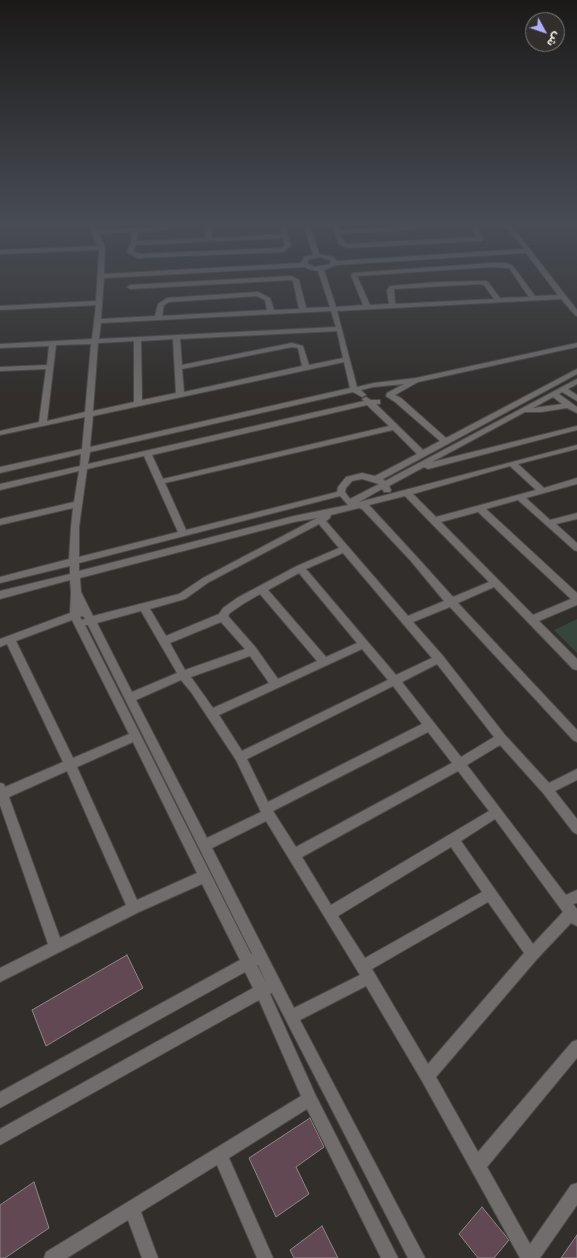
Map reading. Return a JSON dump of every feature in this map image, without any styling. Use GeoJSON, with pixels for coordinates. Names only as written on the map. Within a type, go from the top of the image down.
{"type":"FeatureCollection","features":[{"type":"Feature","properties":{"kind":"street"},"geometry":{"type":"LineString","coordinates":[[100,284],[90,414],[75,528],[74,561],[76,592],[83,618],[136,736],[205,876],[254,960]]}},
{"type":"Feature","properties":{"kind":"street"},"geometry":{"type":"LineString","coordinates":[[130,287],[189,284]]}},
{"type":"Feature","properties":{"kind":"street"},"geometry":{"type":"LineString","coordinates":[[297,284],[303,310]]}},
{"type":"Feature","properties":{"kind":"street"},"geometry":{"type":"LineString","coordinates":[[325,284],[340,329],[354,389],[368,399],[422,454]]}},
{"type":"Feature","properties":{"kind":"street"},"geometry":{"type":"LineString","coordinates":[[358,284],[367,306]]}},
{"type":"Feature","properties":{"kind":"street"},"geometry":{"type":"LineString","coordinates":[[392,305],[390,290],[392,287],[405,284]]}},
{"type":"Feature","properties":{"kind":"street"},"geometry":{"type":"LineString","coordinates":[[486,284],[498,301]]}},
{"type":"Feature","properties":{"kind":"street"},"geometry":{"type":"LineString","coordinates":[[523,284],[534,299]]}},
{"type":"Feature","properties":{"kind":"street"},"geometry":{"type":"LineString","coordinates":[[553,284],[577,314]]}},
{"type":"Feature","properties":{"kind":"street"},"geometry":{"type":"LineString","coordinates":[[158,319],[161,304],[167,300],[258,294],[268,299],[271,313]]}},
{"type":"Feature","properties":{"kind":"street"},"geometry":{"type":"LineString","coordinates":[[98,321],[563,297]]}},
{"type":"Feature","properties":{"kind":"street"},"geometry":{"type":"LineString","coordinates":[[0,308],[99,302]]}},
{"type":"Feature","properties":{"kind":"street"},"geometry":{"type":"LineString","coordinates":[[0,346],[340,329]]}},
{"type":"Feature","properties":{"kind":"street"},"geometry":{"type":"LineString","coordinates":[[176,337],[180,395]]}},
{"type":"Feature","properties":{"kind":"street"},"geometry":{"type":"LineString","coordinates":[[137,339],[138,404]]}},
{"type":"Feature","properties":{"kind":"street"},"geometry":{"type":"LineString","coordinates":[[43,424],[53,344]]}},
{"type":"Feature","properties":{"kind":"street"},"geometry":{"type":"LineString","coordinates":[[178,368],[292,345],[301,347],[306,368]]}},
{"type":"Feature","properties":{"kind":"street"},"geometry":{"type":"LineString","coordinates":[[0,470],[354,389],[416,380],[577,346]]}},
{"type":"Feature","properties":{"kind":"street"},"geometry":{"type":"LineString","coordinates":[[0,433],[347,359]]}},
{"type":"Feature","properties":{"kind":"street"},"geometry":{"type":"LineString","coordinates":[[0,369],[50,367]]}},
{"type":"Feature","properties":{"kind":"street"},"geometry":{"type":"LineString","coordinates":[[376,479],[577,370]]}},
{"type":"Feature","properties":{"kind":"street"},"geometry":{"type":"LineString","coordinates":[[0,488],[368,399],[386,400],[390,395],[416,380]]}},
{"type":"Feature","properties":{"kind":"street"},"geometry":{"type":"LineString","coordinates":[[355,504],[384,485],[576,382]]}},
{"type":"Feature","properties":{"kind":"street"},"geometry":{"type":"LineString","coordinates":[[368,399],[363,390],[372,386],[387,388],[390,395],[398,400],[444,442]]}},
{"type":"Feature","properties":{"kind":"street"},"geometry":{"type":"LineString","coordinates":[[563,388],[577,399]]}},
{"type":"Feature","properties":{"kind":"street"},"geometry":{"type":"LineString","coordinates":[[554,394],[577,411]]}},
{"type":"Feature","properties":{"kind":"street"},"geometry":{"type":"LineString","coordinates":[[524,410],[541,410],[569,405]]}},
{"type":"Feature","properties":{"kind":"street"},"geometry":{"type":"LineString","coordinates":[[160,482],[396,427]]}},
{"type":"Feature","properties":{"kind":"street"},"geometry":{"type":"LineString","coordinates":[[413,469],[577,428]]}},
{"type":"Feature","properties":{"kind":"street"},"geometry":{"type":"LineString","coordinates":[[134,908],[71,766],[5,641],[83,618],[144,607],[182,597],[206,580],[336,511],[355,504],[402,494],[512,463],[577,447]]}},
{"type":"Feature","properties":{"kind":"street"},"geometry":{"type":"LineString","coordinates":[[147,453],[184,534]]}},
{"type":"Feature","properties":{"kind":"street"},"geometry":{"type":"LineString","coordinates":[[512,463],[541,490]]}},
{"type":"Feature","properties":{"kind":"street"},"geometry":{"type":"LineString","coordinates":[[577,666],[434,521],[402,494],[390,493],[384,485],[376,479],[362,476],[349,479],[342,487],[343,496],[355,504],[365,507],[577,737]]}},
{"type":"Feature","properties":{"kind":"street"},"geometry":{"type":"LineString","coordinates":[[434,521],[577,481]]}},
{"type":"Feature","properties":{"kind":"street"},"geometry":{"type":"LineString","coordinates":[[0,580],[342,493]]}},
{"type":"Feature","properties":{"kind":"street"},"geometry":{"type":"LineString","coordinates":[[519,497],[577,548]]}},
{"type":"Feature","properties":{"kind":"street"},"geometry":{"type":"LineString","coordinates":[[0,522],[79,504]]}},
{"type":"Feature","properties":{"kind":"street"},"geometry":{"type":"LineString","coordinates":[[479,508],[577,600],[532,620]]}},
{"type":"Feature","properties":{"kind":"street"},"geometry":{"type":"LineString","coordinates":[[0,595],[294,519],[336,511]]}},
{"type":"Feature","properties":{"kind":"street"},"geometry":{"type":"LineString","coordinates":[[549,523],[577,516]]}},
{"type":"Feature","properties":{"kind":"street"},"geometry":{"type":"LineString","coordinates":[[321,521],[439,659],[501,738],[546,789],[577,828]]}},
{"type":"Feature","properties":{"kind":"street"},"geometry":{"type":"LineString","coordinates":[[164,641],[223,617],[226,611],[232,606],[300,568],[344,549]]}},
{"type":"Feature","properties":{"kind":"street"},"geometry":{"type":"LineString","coordinates":[[300,568],[395,681],[497,812],[571,912]]}},
{"type":"Feature","properties":{"kind":"street"},"geometry":{"type":"LineString","coordinates":[[407,621],[495,583]]}},
{"type":"Feature","properties":{"kind":"street"},"geometry":{"type":"LineString","coordinates":[[262,590],[325,663]]}},
{"type":"Feature","properties":{"kind":"street"},"geometry":{"type":"LineString","coordinates":[[144,607],[183,675],[195,689],[240,757],[267,812],[427,1076],[530,1258],[577,1191]]}},
{"type":"Feature","properties":{"kind":"street"},"geometry":{"type":"LineString","coordinates":[[223,617],[252,651],[276,684]]}},
{"type":"Feature","properties":{"kind":"street"},"geometry":{"type":"LineString","coordinates":[[83,618],[130,698],[204,846],[254,960],[268,988],[310,1099],[390,1258]]}},
{"type":"Feature","properties":{"kind":"street"},"geometry":{"type":"LineString","coordinates":[[212,714],[364,644]]}},
{"type":"Feature","properties":{"kind":"street"},"geometry":{"type":"LineString","coordinates":[[130,698],[200,668],[252,651]]}},
{"type":"Feature","properties":{"kind":"street"},"geometry":{"type":"LineString","coordinates":[[240,757],[439,659]]}},
{"type":"Feature","properties":{"kind":"street"},"geometry":{"type":"LineString","coordinates":[[204,846],[429,726]]}},
{"type":"Feature","properties":{"kind":"street"},"geometry":{"type":"LineString","coordinates":[[56,947],[1,793],[71,766],[136,736]]}},
{"type":"Feature","properties":{"kind":"street"},"geometry":{"type":"LineString","coordinates":[[294,855],[460,764],[501,738]]}},
{"type":"Feature","properties":{"kind":"street"},"geometry":{"type":"LineString","coordinates":[[546,789],[577,774]]}},
{"type":"Feature","properties":{"kind":"street"},"geometry":{"type":"LineString","coordinates":[[329,914],[497,812]]}},
{"type":"Feature","properties":{"kind":"street"},"geometry":{"type":"LineString","coordinates":[[452,838],[532,954]]}},
{"type":"Feature","properties":{"kind":"street"},"geometry":{"type":"LineString","coordinates":[[0,975],[134,908],[205,876]]}},
{"type":"Feature","properties":{"kind":"street"},"geometry":{"type":"LineString","coordinates":[[291,1017],[490,894]]}},
{"type":"Feature","properties":{"kind":"street"},"geometry":{"type":"LineString","coordinates":[[427,1076],[532,954],[571,912],[577,896]]}},
{"type":"Feature","properties":{"kind":"street"},"geometry":{"type":"LineString","coordinates":[[0,1100],[254,960]]}},
{"type":"Feature","properties":{"kind":"street"},"geometry":{"type":"LineString","coordinates":[[268,988],[291,1017],[417,1258]]}},
{"type":"Feature","properties":{"kind":"street"},"geometry":{"type":"LineString","coordinates":[[0,1137],[268,988]]}},
{"type":"Feature","properties":{"kind":"street"},"geometry":{"type":"LineString","coordinates":[[477,1166],[577,1047]]}},
{"type":"Feature","properties":{"kind":"street"},"geometry":{"type":"LineString","coordinates":[[52,1258],[310,1099]]}},
{"type":"Feature","properties":{"kind":"street"},"geometry":{"type":"LineString","coordinates":[[220,1154],[265,1258]]}},
{"type":"Feature","properties":{"kind":"street"},"geometry":{"type":"LineString","coordinates":[[132,1209],[150,1258]]}},
{"type":"Feature","properties":{"kind":"green space"},"geometry":{"type":"Polygon","coordinates":[[[577,619],[577,653],[554,630],[577,619]]]}},
{"type":"Feature","properties":{"kind":"building"},"geometry":{"type":"Polygon","coordinates":[[[127,955],[143,988],[46,1046],[32,1010],[127,955]]]}},
{"type":"Feature","properties":{"kind":"building"},"geometry":{"type":"Polygon","coordinates":[[[310,1118],[324,1147],[296,1167],[309,1194],[276,1217],[249,1158],[310,1118]]]}},
{"type":"Feature","properties":{"kind":"building"},"geometry":{"type":"Polygon","coordinates":[[[34,1182],[49,1228],[5,1258],[0,1258],[0,1205],[34,1182]]]}},
{"type":"Feature","properties":{"kind":"building"},"geometry":{"type":"Polygon","coordinates":[[[482,1207],[509,1240],[494,1258],[478,1258],[459,1234],[482,1207]]]}},
{"type":"Feature","properties":{"kind":"building"},"geometry":{"type":"Polygon","coordinates":[[[322,1226],[338,1258],[294,1258],[290,1250],[322,1226]]]}},
{"type":"Feature","properties":{"kind":"building"},"geometry":{"type":"Polygon","coordinates":[[[577,1235],[577,1258],[561,1258],[577,1235]]]}}]}
